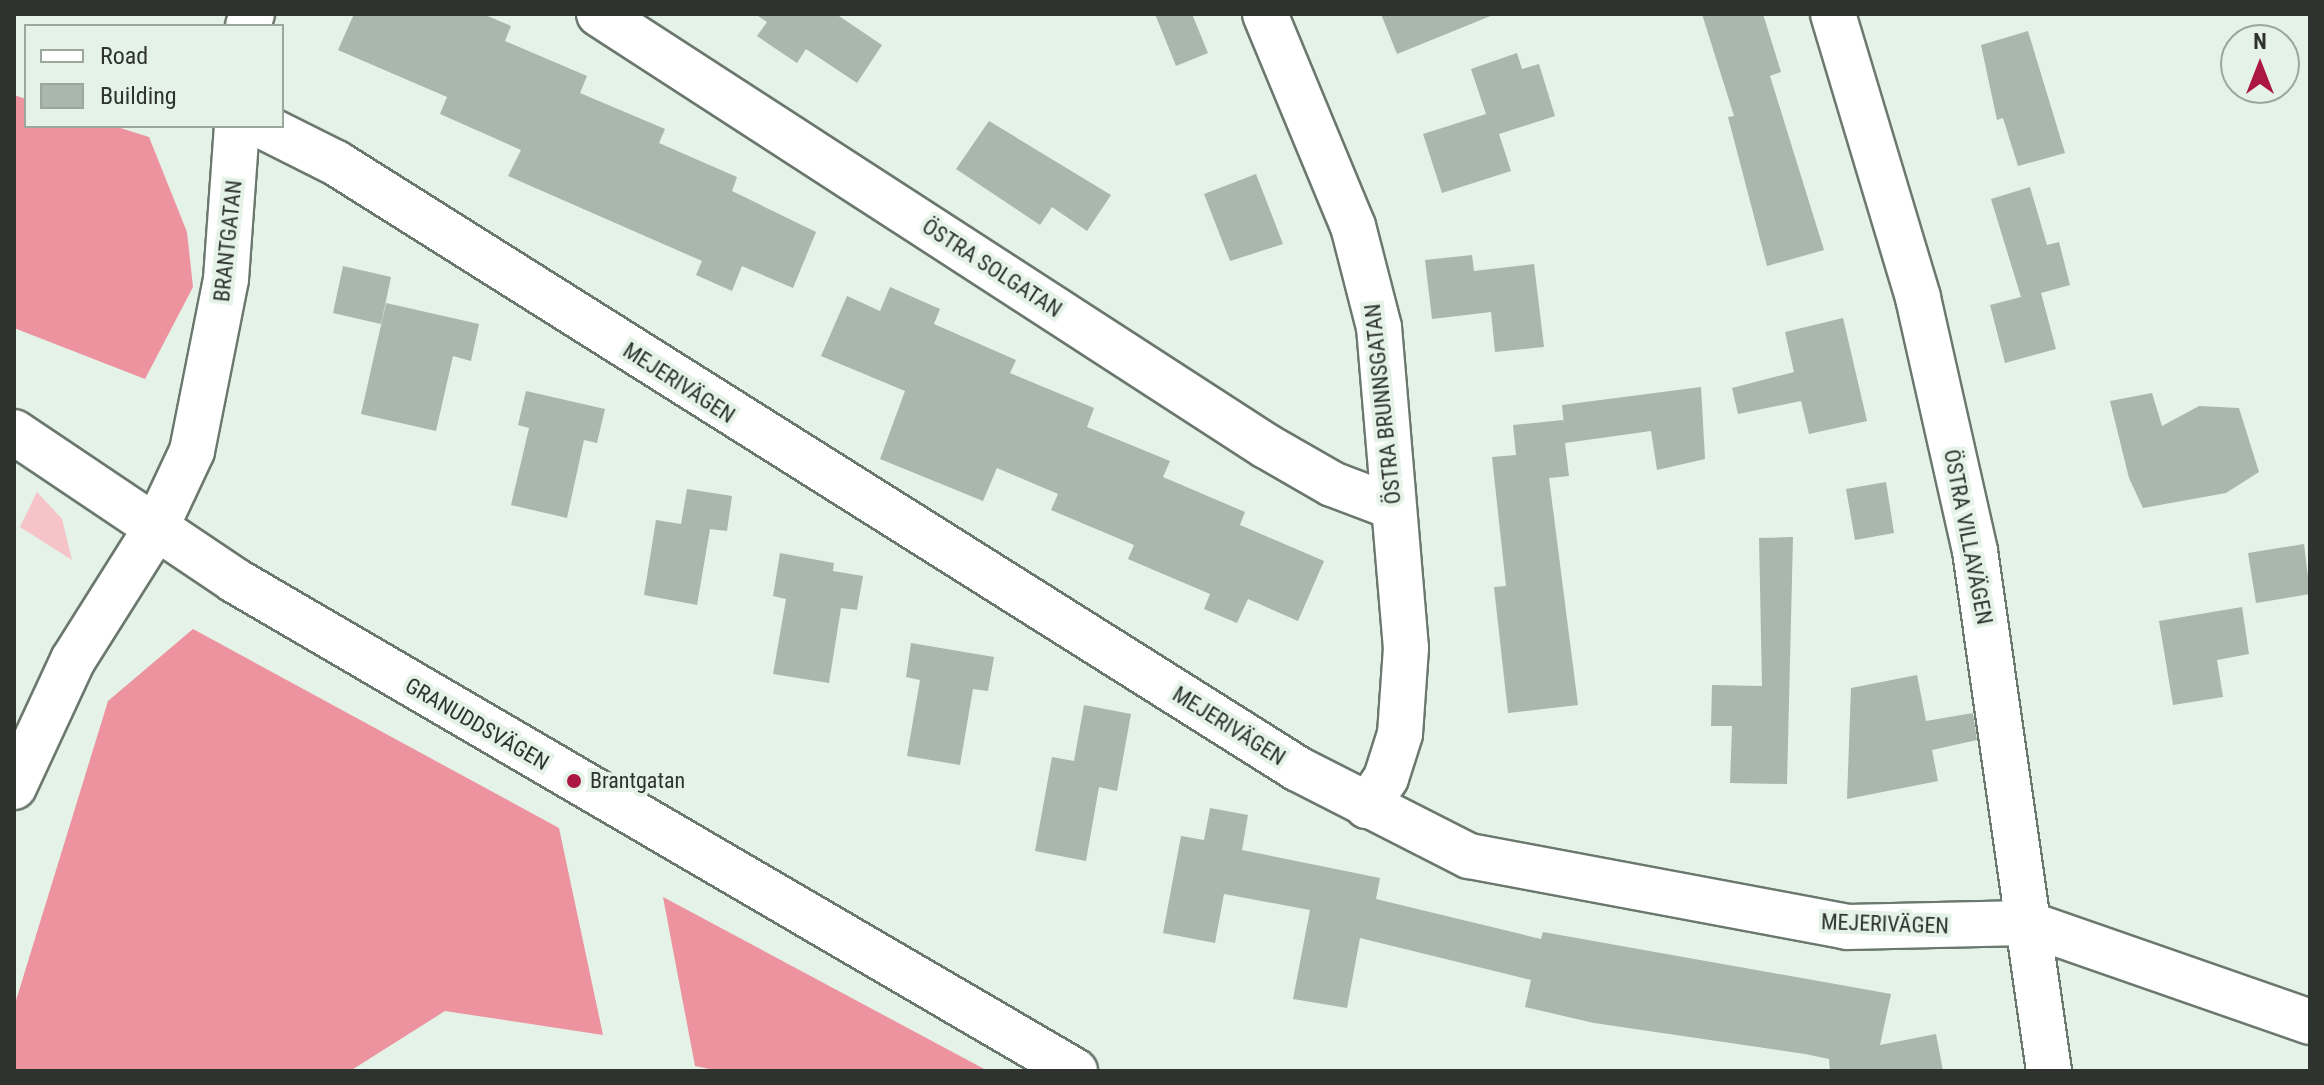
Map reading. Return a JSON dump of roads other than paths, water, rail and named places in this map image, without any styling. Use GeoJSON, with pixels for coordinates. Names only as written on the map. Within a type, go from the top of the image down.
{"type":"FeatureCollection","features":[{"type":"Feature","properties":{"kind":"street","name":"ÖSTRA SOLGATAN"},"geometry":{"type":"LineString","coordinates":[[599,14],[1266,446],[1332,484],[1393,507]]}},
{"type":"Feature","properties":{"kind":"street","name":"ÖSTRA BRUNNSGATAN"},"geometry":{"type":"LineString","coordinates":[[1265,14],[1369,280],[1406,648],[1400,734],[1386,778],[1367,806]]}},
{"type":"Feature","properties":{"kind":"street","name":"ÖSTRA VILLAVÄGEN"},"geometry":{"type":"LineString","coordinates":[[1833,14],[1918,298],[1975,551],[2049,1071]]}},
{"type":"Feature","properties":{"kind":"street","name":"BRANTGATAN"},"geometry":{"type":"LineString","coordinates":[[14,787],[73,660],[179,488],[206,398],[227,263],[237,128]]}},
{"type":"Feature","properties":{"kind":"street","name":"MEJERIVÄGEN"},"geometry":{"type":"LineString","coordinates":[[266,128],[336,163],[986,578],[1367,806],[1469,856],[1726,908],[1847,927],[2026,923],[2310,1022]]}},
{"type":"Feature","properties":{"kind":"street","name":"GRANUDDSVÄGEN"},"geometry":{"type":"LineString","coordinates":[[14,432],[155,530],[1075,1071]]}},
{"type":"Feature","properties":{"kind":"place","name":"Brantgatan"},"geometry":{"type":"Point","coordinates":[574,781]}}]}
